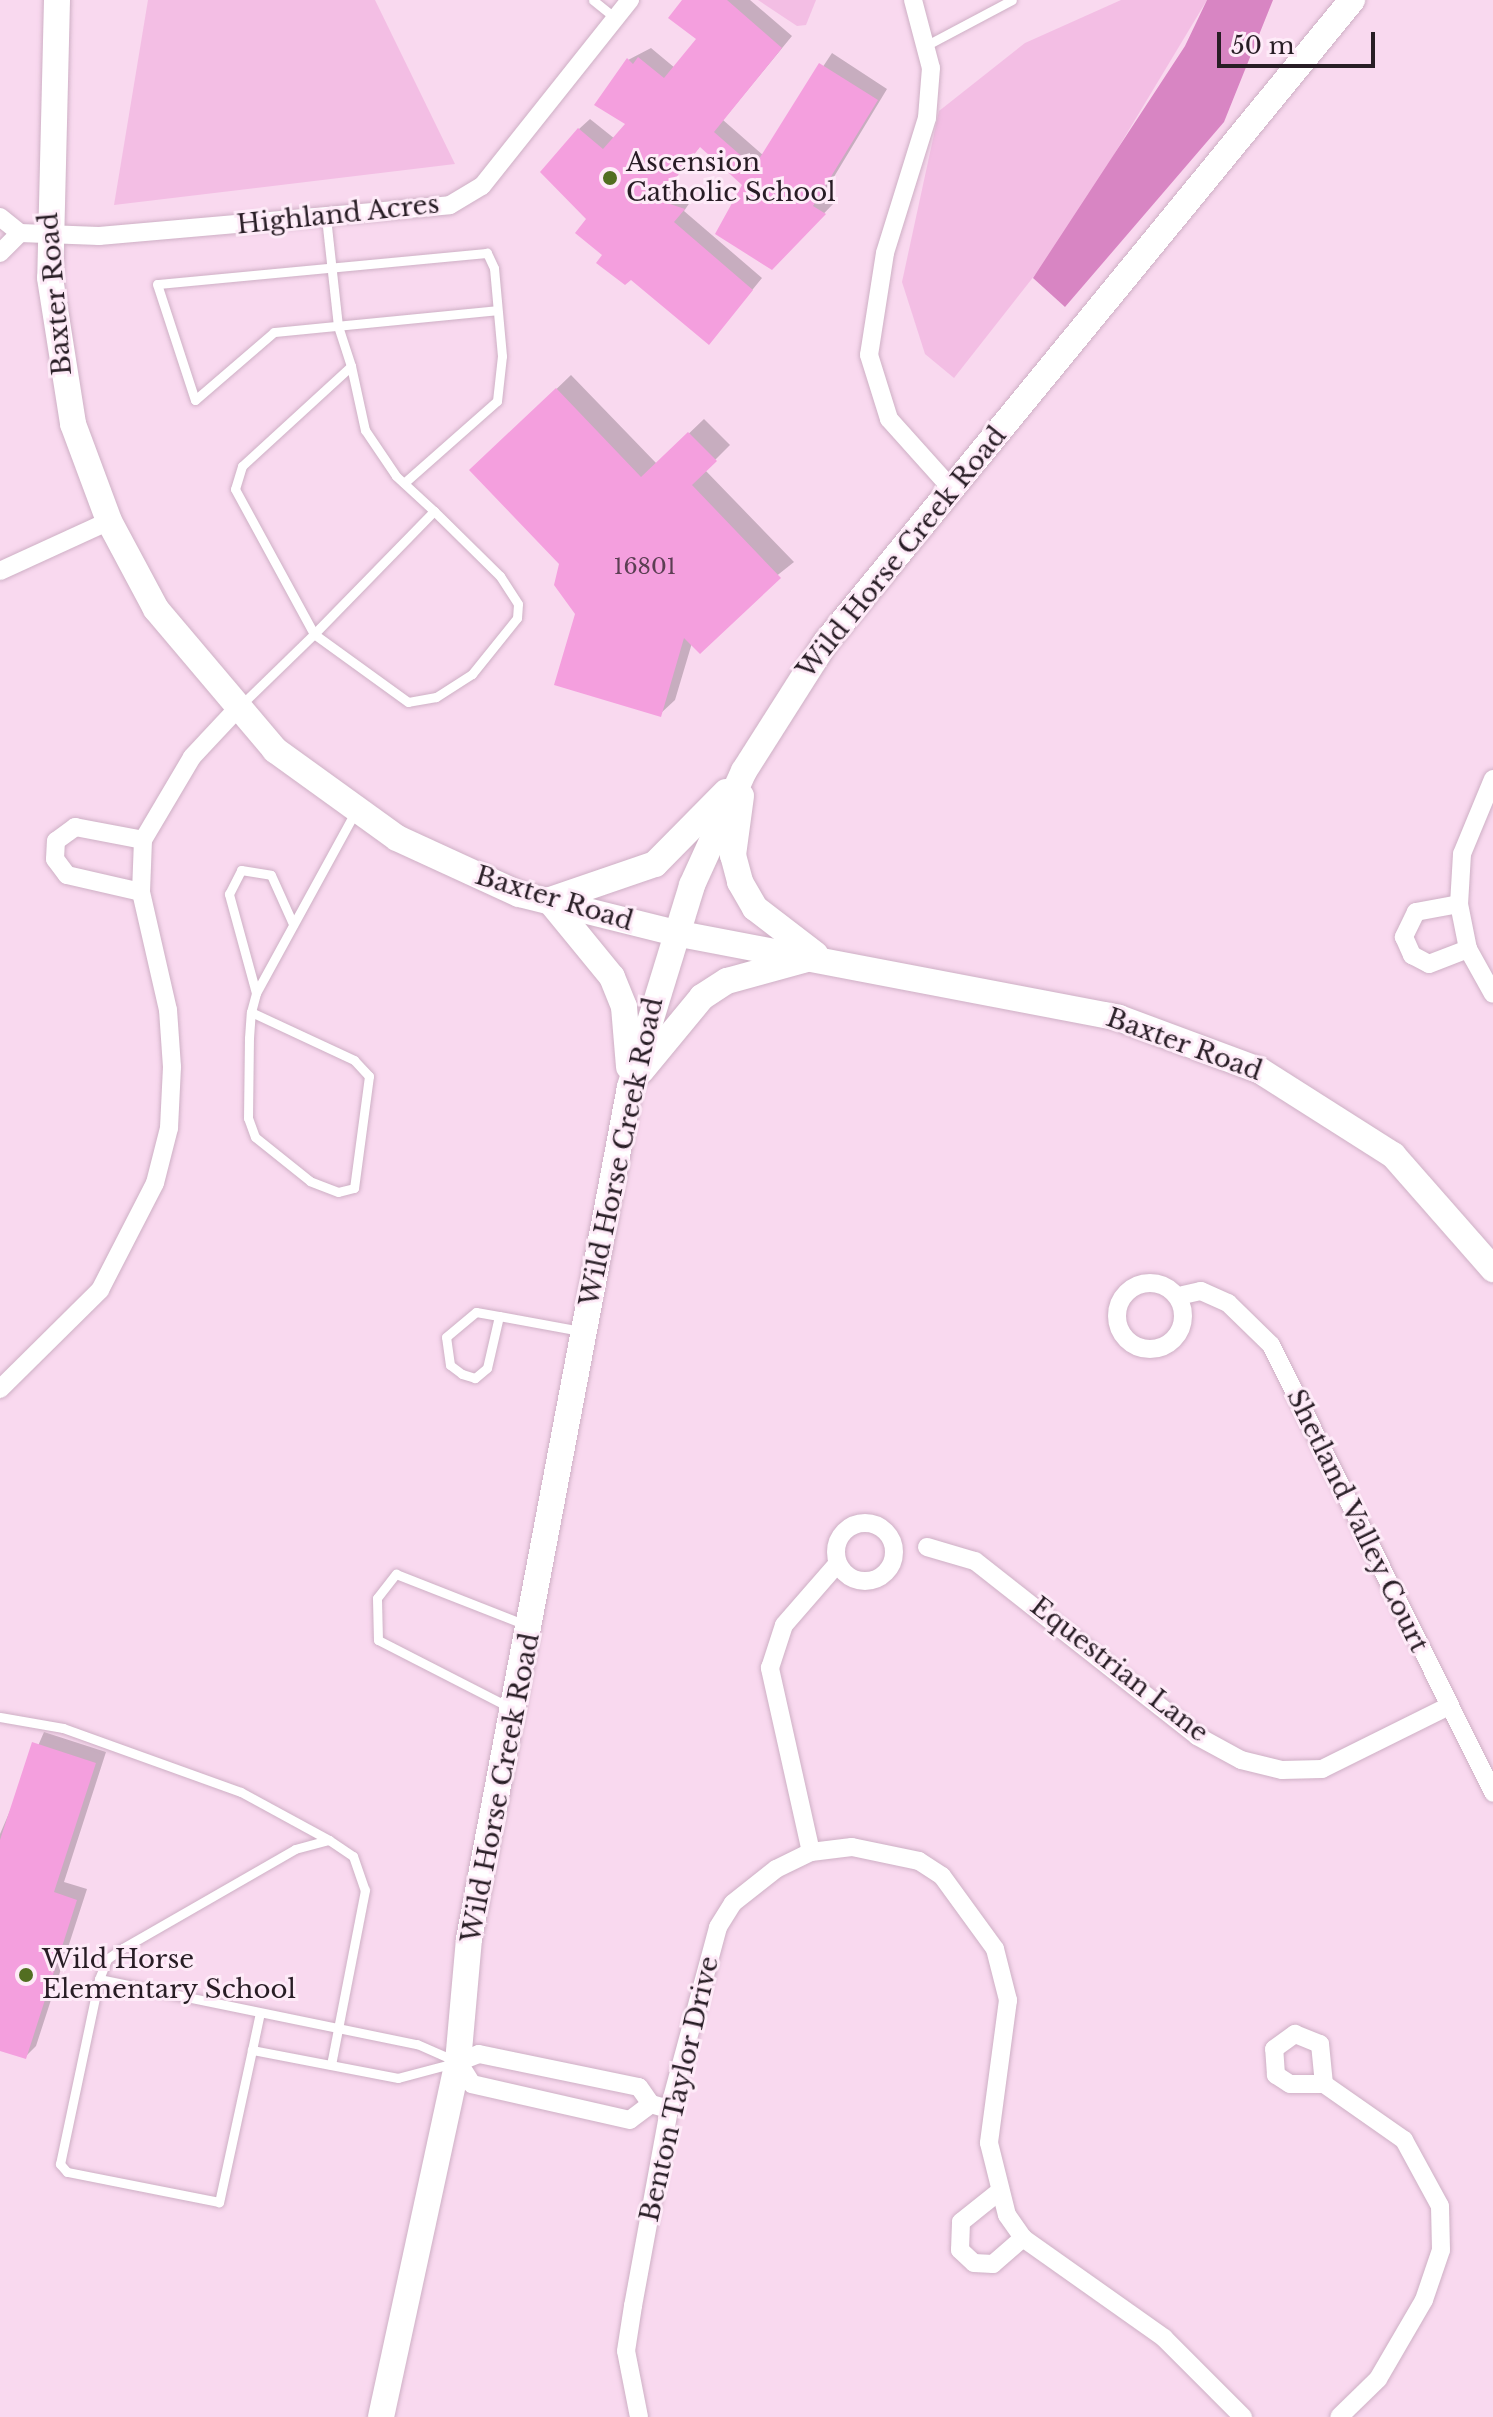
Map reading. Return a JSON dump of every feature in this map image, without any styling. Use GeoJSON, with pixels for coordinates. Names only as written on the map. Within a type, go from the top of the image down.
{"type":"FeatureCollection","features":[{"type":"Feature","properties":{"kind":"main road","name":"Baxter Road"},"geometry":{"type":"LineString","coordinates":[[57,0],[49,234],[62,379],[109,521],[156,609],[236,710],[355,812],[438,860],[549,900],[675,933],[818,956],[1119,1018],[1259,1070],[1393,1155],[1493,1269]]}},
{"type":"Feature","properties":{"kind":"main road","name":"Wild Horse Creek Road"},"geometry":{"type":"LineString","coordinates":[[381,2417],[458,2062],[469,1939],[533,1627],[630,1087],[675,933],[744,771],[826,642],[1352,0]]}},
{"type":"Feature","properties":{"kind":"main road"},"geometry":{"type":"LineString","coordinates":[[630,1087],[624,1007],[612,977],[549,900],[655,864],[744,771]]}},
{"type":"Feature","properties":{"kind":"main road"},"geometry":{"type":"LineString","coordinates":[[744,771],[733,855],[740,882],[755,908],[818,956]]}},
{"type":"Feature","properties":{"kind":"main road"},"geometry":{"type":"LineString","coordinates":[[630,1087],[702,997],[727,981],[818,956]]}},
{"type":"Feature","properties":{"kind":"street","name":"Highland Acres"},"geometry":{"type":"LineString","coordinates":[[20,233],[49,234],[326,218],[450,205],[482,186],[630,0]]}},
{"type":"Feature","properties":{"kind":"street"},"geometry":{"type":"LineString","coordinates":[[913,0],[927,45],[927,118],[885,253],[869,355],[889,419],[951,488]]}},
{"type":"Feature","properties":{"kind":"street"},"geometry":{"type":"LineString","coordinates":[[0,217],[20,233],[0,253]]}},
{"type":"Feature","properties":{"kind":"street"},"geometry":{"type":"LineString","coordinates":[[0,571],[109,521]]}},
{"type":"Feature","properties":{"kind":"street"},"geometry":{"type":"LineString","coordinates":[[0,1389],[100,1290],[155,1183],[169,1128],[172,1067],[168,1010],[141,892],[143,840],[192,757],[236,710]]}},
{"type":"Feature","properties":{"kind":"street"},"geometry":{"type":"LineString","coordinates":[[1493,779],[1462,854],[1459,904],[1468,949],[1493,994]]}},
{"type":"Feature","properties":{"kind":"street"},"geometry":{"type":"LineString","coordinates":[[141,892],[67,875],[55,859],[56,841],[75,827],[143,840]]}},
{"type":"Feature","properties":{"kind":"street"},"geometry":{"type":"LineString","coordinates":[[1459,904],[1416,912],[1404,937],[1412,955],[1429,964],[1468,949]]}},
{"type":"Feature","properties":{"kind":"street","name":"Shetland Valley Court"},"geometry":{"type":"LineString","coordinates":[[1183,1295],[1201,1291],[1228,1303],[1271,1345],[1447,1707],[1493,1793]]}},
{"type":"Feature","properties":{"kind":"street"},"geometry":{"type":"LineString","coordinates":[[811,1852],[770,1693],[770,1668],[784,1625],[838,1563],[841,1536],[855,1525],[882,1528],[894,1547],[889,1569],[875,1580],[849,1577],[838,1563]]}},
{"type":"Feature","properties":{"kind":"street","name":"Equestrian Lane"},"geometry":{"type":"LineString","coordinates":[[894,1547],[922,1547],[975,1561],[1197,1736],[1241,1760],[1282,1770],[1322,1769],[1447,1707]]}},
{"type":"Feature","properties":{"kind":"street","name":"Benton Taylor Drive"},"geometry":{"type":"LineString","coordinates":[[639,2417],[626,2351],[660,2107],[718,1927],[733,1903],[811,1852],[873,1848],[919,1861],[960,1893],[985,1928],[1008,2000],[990,2115],[996,2194],[1023,2238],[1164,2338],[1243,2417]]}},
{"type":"Feature","properties":{"kind":"street"},"geometry":{"type":"LineString","coordinates":[[479,2054],[639,2087],[660,2107],[630,2120],[472,2084],[458,2062],[479,2054]]}},
{"type":"Feature","properties":{"kind":"street"},"geometry":{"type":"LineString","coordinates":[[1324,2084],[1404,2140],[1440,2206],[1441,2250],[1424,2300],[1378,2379],[1339,2417]]}},
{"type":"Feature","properties":{"kind":"street"},"geometry":{"type":"LineString","coordinates":[[996,2194],[961,2222],[960,2250],[974,2263],[993,2264],[1023,2238]]}},
{"type":"Feature","properties":{"kind":"lane"},"geometry":{"type":"LineString","coordinates":[[593,0],[615,18]]}},
{"type":"Feature","properties":{"kind":"lane"},"geometry":{"type":"LineString","coordinates":[[927,45],[1012,0]]}},
{"type":"Feature","properties":{"kind":"lane"},"geometry":{"type":"LineString","coordinates":[[326,218],[338,326],[351,366],[365,430],[404,483],[434,511],[518,604],[506,636],[472,674],[436,697],[408,702],[314,634],[233,477],[351,366]]}},
{"type":"Feature","properties":{"kind":"lane"},"geometry":{"type":"LineString","coordinates":[[404,483],[497,401],[497,310],[494,268],[487,253],[475,249],[332,270],[157,284],[195,400],[274,332],[497,310]]}},
{"type":"Feature","properties":{"kind":"lane"},"geometry":{"type":"LineString","coordinates":[[236,710],[434,511]]}},
{"type":"Feature","properties":{"kind":"lane"},"geometry":{"type":"LineString","coordinates":[[251,1012],[354,1060],[369,1076],[372,1101],[354,1188],[318,1185],[255,1137],[248,1118],[251,1012],[256,993],[355,812]]}},
{"type":"Feature","properties":{"kind":"lane"},"geometry":{"type":"LineString","coordinates":[[256,993],[229,894],[241,870],[271,875],[293,924]]}},
{"type":"Feature","properties":{"kind":"lane"},"geometry":{"type":"LineString","coordinates":[[499,1316],[487,1368],[475,1378],[462,1374],[446,1351],[452,1326],[476,1312],[499,1316],[585,1332]]}},
{"type":"Feature","properties":{"kind":"lane"},"geometry":{"type":"LineString","coordinates":[[516,1711],[378,1640],[377,1598],[396,1574],[533,1627]]}},
{"type":"Feature","properties":{"kind":"lane"},"geometry":{"type":"LineString","coordinates":[[0,1717],[63,1728],[241,1792],[353,1856],[365,1890],[331,2065]]}},
{"type":"Feature","properties":{"kind":"lane"},"geometry":{"type":"LineString","coordinates":[[260,2013],[219,2202],[67,2172],[60,2164],[99,1979],[107,1959],[295,1849],[329,1840]]}},
{"type":"Feature","properties":{"kind":"lane"},"geometry":{"type":"LineString","coordinates":[[99,1979],[417,2044],[458,2062]]}},
{"type":"Feature","properties":{"kind":"lane"},"geometry":{"type":"LineString","coordinates":[[252,2050],[398,2078],[458,2062]]}},
{"type":"Feature","properties":{"kind":"shaded area"},"geometry":{"type":"Polygon","coordinates":[[[148,0],[375,0],[455,164],[114,205],[148,0]]]}},
{"type":"Feature","properties":{"kind":"shaded area"},"geometry":{"type":"Polygon","coordinates":[[[758,0],[816,0],[806,25],[797,26],[758,0]]]}},
{"type":"Feature","properties":{"kind":"shaded area"},"geometry":{"type":"Polygon","coordinates":[[[1121,0],[1207,0],[1064,238],[954,378],[925,354],[902,282],[939,111],[1025,43],[1121,0]]]}},
{"type":"Feature","properties":{"kind":"shaded area"},"geometry":{"type":"Polygon","coordinates":[[[1207,0],[1273,0],[1224,122],[1065,307],[1033,278],[1185,46],[1207,0]]]}},
{"type":"Feature","properties":{"kind":"building","name":"Ascension Catholic School"},"geometry":{"type":"Polygon","coordinates":[[[682,0],[727,0],[782,48],[714,132],[754,167],[819,63],[878,100],[813,206],[826,214],[772,270],[715,234],[742,185],[700,147],[658,200],[685,209],[674,222],[753,290],[709,345],[631,280],[625,285],[596,263],[602,255],[575,233],[586,219],[540,172],[578,128],[603,149],[625,124],[594,105],[627,58],[633,64],[638,57],[664,78],[696,39],[668,18],[682,0]]]}},
{"type":"Feature","properties":{"kind":"building"},"geometry":{"type":"Polygon","coordinates":[[[556,388],[641,477],[688,432],[717,461],[692,485],[781,578],[700,654],[684,638],[661,717],[554,685],[575,614],[554,585],[559,564],[469,470],[556,388]]]}},
{"type":"Feature","properties":{"kind":"building","name":"Wild Horse Elementary School"},"geometry":{"type":"Polygon","coordinates":[[[32,1742],[96,1763],[54,1892],[77,1900],[26,2059],[0,2051],[0,1840],[32,1742]]]}},
{"type":"Feature","properties":{"kind":"place","name":"Ascension Catholic School"},"geometry":{"type":"Point","coordinates":[610,178]}},
{"type":"Feature","properties":{"kind":"place","name":"Wild Horse Elementary School"},"geometry":{"type":"Point","coordinates":[26,1975]}}]}
